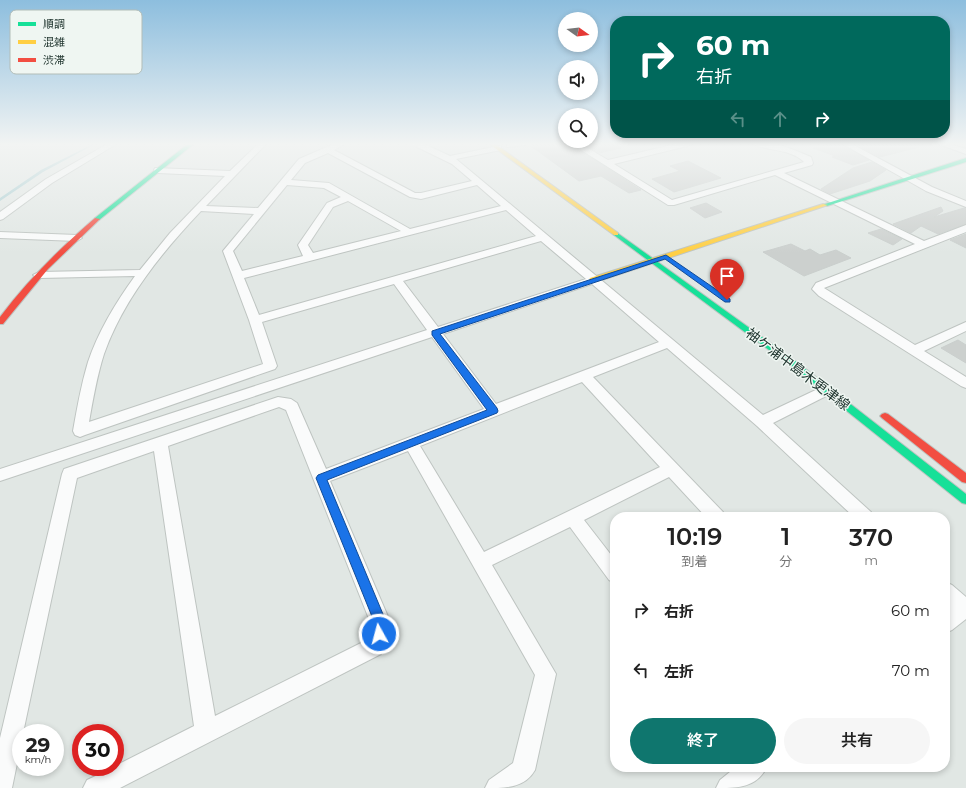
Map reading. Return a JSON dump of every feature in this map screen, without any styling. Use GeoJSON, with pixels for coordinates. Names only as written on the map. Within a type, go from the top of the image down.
{"type":"FeatureCollection","features":[{"type":"Feature","properties":{"kind":"street"},"geometry":{"type":"LineString","coordinates":[[0,217],[51,180]]}},
{"type":"Feature","properties":{"kind":"street"},"geometry":{"type":"LineString","coordinates":[[0,322],[39,275],[76,238],[146,180]]}},
{"type":"Feature","properties":{"kind":"street"},"geometry":{"type":"LineString","coordinates":[[226,180],[170,238],[142,273],[122,305],[102,343],[91,377],[80,431],[270,366],[255,320],[228,252],[284,182],[326,185],[403,228],[408,233]]}},
{"type":"Feature","properties":{"kind":"street"},"geometry":{"type":"LineString","coordinates":[[385,180],[413,195],[420,196],[478,182]]}},
{"type":"Feature","properties":{"kind":"street"},"geometry":{"type":"LineString","coordinates":[[475,180],[762,422],[860,512]]}},
{"type":"Feature","properties":{"kind":"street","name":"袖ケ浦中島木更津線"},"geometry":{"type":"LineString","coordinates":[[547,180],[827,390],[966,500]]}},
{"type":"Feature","properties":{"kind":"street"},"geometry":{"type":"LineString","coordinates":[[634,180],[671,203],[753,180]]}},
{"type":"Feature","properties":{"kind":"street"},"geometry":{"type":"LineString","coordinates":[[791,180],[923,244]]}},
{"type":"Feature","properties":{"kind":"street"},"geometry":{"type":"LineString","coordinates":[[0,474],[435,333],[593,280],[653,261],[669,259],[904,180]]}},
{"type":"Feature","properties":{"kind":"street"},"geometry":{"type":"LineString","coordinates":[[912,180],[943,196],[966,204]]}},
{"type":"Feature","properties":{"kind":"street"},"geometry":{"type":"LineString","coordinates":[[310,258],[303,245],[330,206],[349,198]]}},
{"type":"Feature","properties":{"kind":"street"},"geometry":{"type":"LineString","coordinates":[[237,276],[507,207]]}},
{"type":"Feature","properties":{"kind":"street"},"geometry":{"type":"LineString","coordinates":[[198,208],[260,212]]}},
{"type":"Feature","properties":{"kind":"street"},"geometry":{"type":"LineString","coordinates":[[963,233],[923,244],[820,285],[818,289],[823,294],[966,383]]}},
{"type":"Feature","properties":{"kind":"street"},"geometry":{"type":"LineString","coordinates":[[0,235],[76,238]]}},
{"type":"Feature","properties":{"kind":"street"},"geometry":{"type":"LineString","coordinates":[[255,320],[543,237]]}},
{"type":"Feature","properties":{"kind":"street"},"geometry":{"type":"LineString","coordinates":[[654,248],[669,259]]}},
{"type":"Feature","properties":{"kind":"street"},"geometry":{"type":"LineString","coordinates":[[39,275],[142,273]]}},
{"type":"Feature","properties":{"kind":"street"},"geometry":{"type":"LineString","coordinates":[[397,280],[493,411]]}},
{"type":"Feature","properties":{"kind":"street"},"geometry":{"type":"LineString","coordinates":[[915,350],[966,326]]}},
{"type":"Feature","properties":{"kind":"street"},"geometry":{"type":"LineString","coordinates":[[321,478],[668,343]]}},
{"type":"Feature","properties":{"kind":"street"},"geometry":{"type":"LineString","coordinates":[[584,376],[713,512]]}},
{"type":"Feature","properties":{"kind":"street"},"geometry":{"type":"LineString","coordinates":[[762,422],[827,390]]}},
{"type":"Feature","properties":{"kind":"street"},"geometry":{"type":"LineString","coordinates":[[0,788],[70,474],[278,402],[286,403],[292,407],[379,619],[379,634],[374,646],[95,788]]}},
{"type":"Feature","properties":{"kind":"street"},"geometry":{"type":"LineString","coordinates":[[876,410],[966,479]]}},
{"type":"Feature","properties":{"kind":"street"},"geometry":{"type":"LineString","coordinates":[[160,442],[206,731]]}},
{"type":"Feature","properties":{"kind":"street"},"geometry":{"type":"LineString","coordinates":[[411,444],[546,674],[523,770],[497,788]]}},
{"type":"Feature","properties":{"kind":"street"},"geometry":{"type":"LineString","coordinates":[[480,562],[573,518],[671,468]]}},
{"type":"Feature","properties":{"kind":"street"},"geometry":{"type":"LineString","coordinates":[[573,518],[610,567]]}},
{"type":"Feature","properties":{"kind":"street"},"geometry":{"type":"LineString","coordinates":[[950,596],[965,610],[950,620]]}},
{"type":"Feature","properties":{"kind":"street"},"geometry":{"type":"LineString","coordinates":[[728,788],[749,772]]}},
{"type":"Feature","properties":{"kind":"building"},"geometry":{"type":"Polygon","coordinates":[[[607,180],[625,180],[641,190],[629,193],[607,180]]]}},
{"type":"Feature","properties":{"kind":"building"},"geometry":{"type":"Polygon","coordinates":[[[653,180],[715,180],[674,192],[653,180]]]}},
{"type":"Feature","properties":{"kind":"building"},"geometry":{"type":"Polygon","coordinates":[[[835,180],[872,180],[830,194],[821,189],[835,180]]]}},
{"type":"Feature","properties":{"kind":"building"},"geometry":{"type":"Polygon","coordinates":[[[706,203],[722,212],[705,218],[690,208],[706,203]]]}},
{"type":"Feature","properties":{"kind":"building"},"geometry":{"type":"Polygon","coordinates":[[[941,207],[943,211],[934,217],[966,208],[966,224],[938,234],[921,226],[911,233],[893,224],[941,207]]]}},
{"type":"Feature","properties":{"kind":"building"},"geometry":{"type":"Polygon","coordinates":[[[881,229],[902,239],[893,245],[868,233],[881,229]]]}},
{"type":"Feature","properties":{"kind":"building"},"geometry":{"type":"Polygon","coordinates":[[[966,234],[966,248],[950,240],[966,234]]]}},
{"type":"Feature","properties":{"kind":"building"},"geometry":{"type":"Polygon","coordinates":[[[791,244],[805,251],[810,249],[820,255],[836,250],[851,258],[804,276],[763,252],[791,244]]]}},
{"type":"Feature","properties":{"kind":"building"},"geometry":{"type":"Polygon","coordinates":[[[958,340],[966,345],[966,363],[941,348],[958,340]]]}},
{"type":"Feature","properties":{"kind":"waterway"},"geometry":{"type":"LineString","coordinates":[[0,200],[29,180]]}},
{"type":"Feature","properties":{"kind":"traffic: fast"},"geometry":{"type":"LineString","coordinates":[[97,219],[146,180]]}},
{"type":"Feature","properties":{"kind":"traffic: fast"},"geometry":{"type":"LineString","coordinates":[[825,205],[904,180]]}},
{"type":"Feature","properties":{"kind":"traffic: fast"},"geometry":{"type":"LineString","coordinates":[[616,234],[791,362],[966,500]]}},
{"type":"Feature","properties":{"kind":"traffic: slow"},"geometry":{"type":"LineString","coordinates":[[542,180],[616,234]]}},
{"type":"Feature","properties":{"kind":"traffic: slow"},"geometry":{"type":"LineString","coordinates":[[593,280],[825,205]]}},
{"type":"Feature","properties":{"kind":"traffic: jam"},"geometry":{"type":"LineString","coordinates":[[0,322],[45,268],[97,219]]}},
{"type":"Feature","properties":{"kind":"traffic: jam"},"geometry":{"type":"LineString","coordinates":[[885,416],[966,479]]}},
{"type":"Feature","properties":{"kind":"route"},"geometry":{"type":"LineString","coordinates":[[379,634],[379,619],[321,478],[493,411],[435,333],[666,257],[727,300]]}}]}
